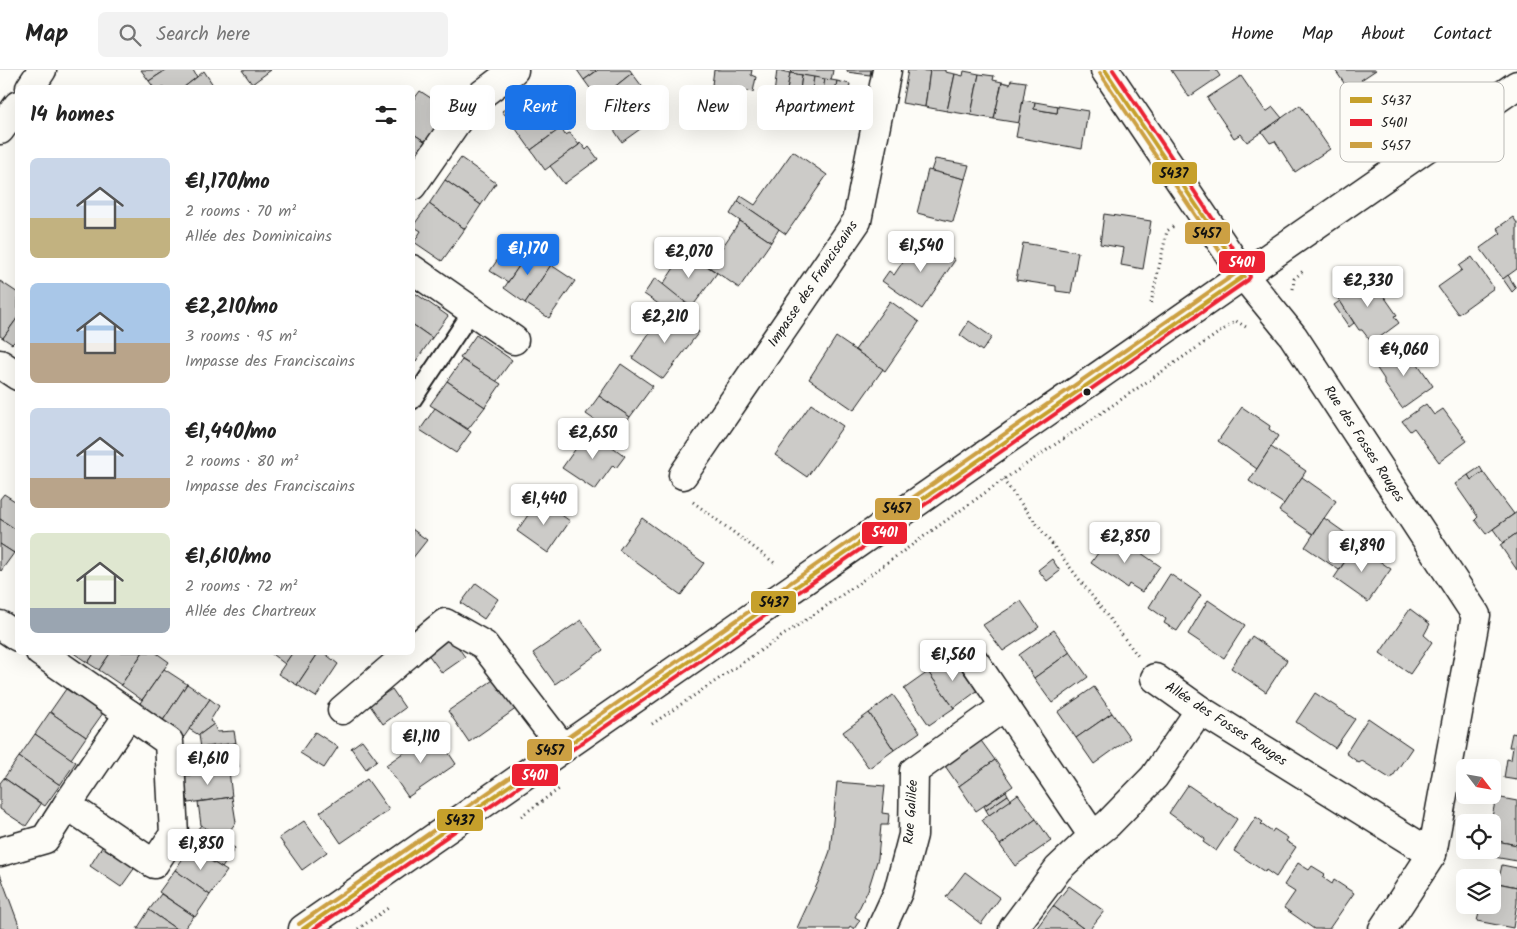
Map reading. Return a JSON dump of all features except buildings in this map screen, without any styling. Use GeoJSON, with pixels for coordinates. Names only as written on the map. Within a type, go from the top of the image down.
{"type":"FeatureCollection","features":[{"type":"Feature","properties":{"kind":"street"},"geometry":{"type":"LineString","coordinates":[[32,85],[42,70]]}},
{"type":"Feature","properties":{"kind":"street"},"geometry":{"type":"LineString","coordinates":[[415,182],[469,104],[514,70]]}},
{"type":"Feature","properties":{"kind":"street","name":"Impasse des Franciscains"},"geometry":{"type":"LineString","coordinates":[[683,475],[858,221],[887,70]]}},
{"type":"Feature","properties":{"kind":"street","name":"Rue des Fosses Rouges"},"geometry":{"type":"LineString","coordinates":[[1105,70],[1198,205],[1244,276],[1293,336],[1476,615],[1432,854],[1383,929]]}},
{"type":"Feature","properties":{"kind":"street"},"geometry":{"type":"LineString","coordinates":[[1504,94],[1517,85]]}},
{"type":"Feature","properties":{"kind":"street"},"geometry":{"type":"LineString","coordinates":[[0,130],[15,109]]}},
{"type":"Feature","properties":{"kind":"street"},"geometry":{"type":"LineString","coordinates":[[303,929],[1407,162]]}},
{"type":"Feature","properties":{"kind":"street"},"geometry":{"type":"LineString","coordinates":[[415,271],[514,340]]}},
{"type":"Feature","properties":{"kind":"street"},"geometry":{"type":"LineString","coordinates":[[0,364],[15,374]]}},
{"type":"Feature","properties":{"kind":"street"},"geometry":{"type":"LineString","coordinates":[[415,648],[445,623],[484,645],[563,748]]}},
{"type":"Feature","properties":{"kind":"street"},"geometry":{"type":"LineString","coordinates":[[0,625],[15,635]]}},
{"type":"Feature","properties":{"kind":"street"},"geometry":{"type":"LineString","coordinates":[[44,655],[169,742],[174,834],[154,864],[67,805]]}},
{"type":"Feature","properties":{"kind":"street"},"geometry":{"type":"LineString","coordinates":[[342,710],[406,655]]}},
{"type":"Feature","properties":{"kind":"street"},"geometry":{"type":"LineString","coordinates":[[974,662],[1092,836]]}},
{"type":"Feature","properties":{"kind":"street","name":"Allée des Fosses Rouges"},"geometry":{"type":"LineString","coordinates":[[1155,678],[1200,710],[1432,854]]}},
{"type":"Feature","properties":{"kind":"street","name":"Rue Galilée"},"geometry":{"type":"LineString","coordinates":[[881,929],[898,892],[913,835],[914,771],[1005,706]]}},
{"type":"Feature","properties":{"kind":"street"},"geometry":{"type":"LineString","coordinates":[[1013,929],[1058,869],[1092,836],[1108,824],[1154,777],[1200,710]]}},
{"type":"Feature","properties":{"kind":"street"},"geometry":{"type":"LineString","coordinates":[[0,852],[45,838],[129,714]]}},
{"type":"Feature","properties":{"kind":"lane"},"geometry":{"type":"LineString","coordinates":[[415,396],[472,311]]}},
{"type":"Feature","properties":{"kind":"path"},"geometry":{"type":"LineString","coordinates":[[1165,368],[1141,331],[1148,316],[1167,231],[1198,205]]}},
{"type":"Feature","properties":{"kind":"path"},"geometry":{"type":"LineString","coordinates":[[1294,296],[1294,280],[1305,270]]}},
{"type":"Feature","properties":{"kind":"path"},"geometry":{"type":"LineString","coordinates":[[649,726],[825,607],[1004,480],[1236,321],[1252,330]]}},
{"type":"Feature","properties":{"kind":"path","name":"Allée des Fosses Rouges"},"geometry":{"type":"LineString","coordinates":[[986,455],[1155,678]]}},
{"type":"Feature","properties":{"kind":"path"},"geometry":{"type":"LineString","coordinates":[[683,475],[694,503],[803,583],[825,607]]}},
{"type":"Feature","properties":{"kind":"path"},"geometry":{"type":"LineString","coordinates":[[520,816],[560,788]]}},
{"type":"Feature","properties":{"kind":"path"},"geometry":{"type":"LineString","coordinates":[[358,929],[389,908]]}},
{"type":"Feature","properties":{"kind":"transit line","name":"5437"},"geometry":{"type":"LineString","coordinates":[[1105,70],[1244,276]]}},
{"type":"Feature","properties":{"kind":"transit line","name":"5401"},"geometry":{"type":"LineString","coordinates":[[314,929],[1248,280],[1250,277],[1249,273],[1113,70]]}},
{"type":"Feature","properties":{"kind":"transit line","name":"5457"},"geometry":{"type":"LineString","coordinates":[[299,924],[1235,274],[1100,73]]}},
{"type":"Feature","properties":{"kind":"transit line","name":"5437"},"geometry":{"type":"LineString","coordinates":[[303,929],[1244,276]]}}]}
